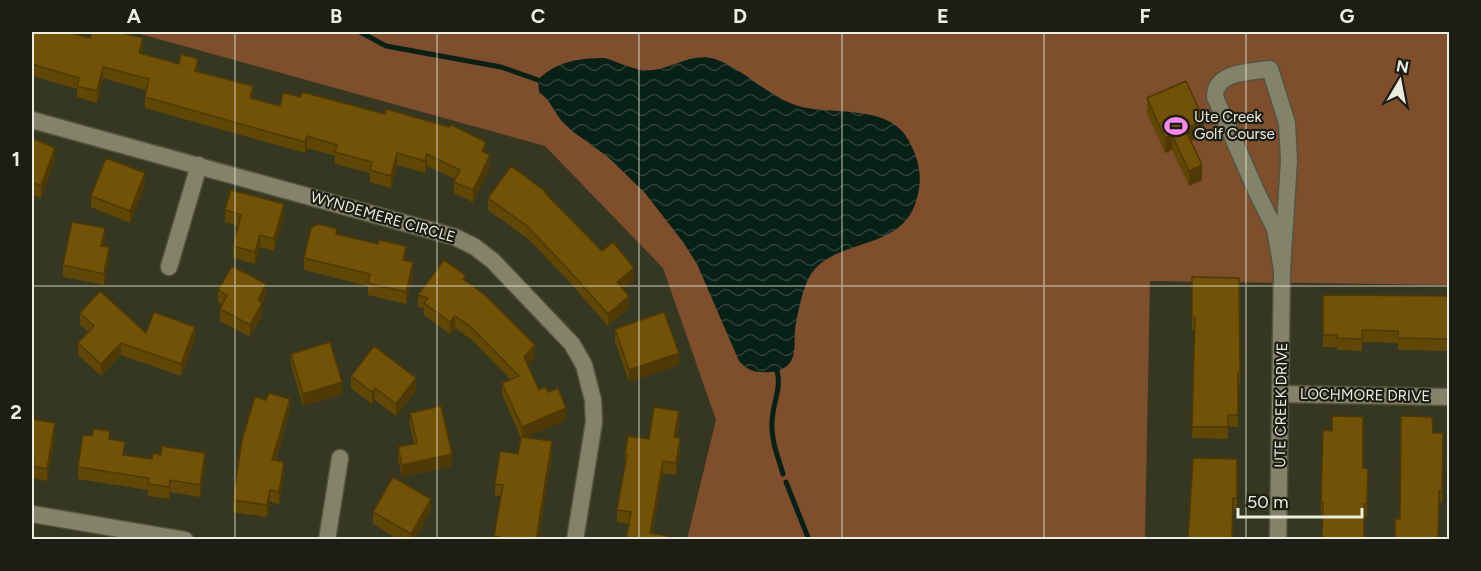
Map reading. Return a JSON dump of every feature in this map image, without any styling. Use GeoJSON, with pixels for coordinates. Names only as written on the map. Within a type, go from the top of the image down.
{"type":"FeatureCollection","features":[{"type":"Feature","properties":{"kind":"street","name":"UTE CREEK DRIVE"},"geometry":{"type":"LineString","coordinates":[[1278,540],[1282,270],[1289,161],[1287,123],[1270,69],[1233,75],[1218,84],[1215,97],[1275,230],[1282,270]]}},
{"type":"Feature","properties":{"kind":"street","name":"WYNDEMERE CIRCLE"},"geometry":{"type":"LineString","coordinates":[[32,120],[455,237],[493,261],[572,344],[588,377],[593,400],[594,422],[575,540]]}},
{"type":"Feature","properties":{"kind":"street"},"geometry":{"type":"LineString","coordinates":[[169,267],[199,165]]}},
{"type":"Feature","properties":{"kind":"street","name":"LOCHMORE DRIVE"},"geometry":{"type":"LineString","coordinates":[[1281,394],[1449,397]]}},
{"type":"Feature","properties":{"kind":"street"},"geometry":{"type":"LineString","coordinates":[[327,540],[340,458]]}},
{"type":"Feature","properties":{"kind":"street"},"geometry":{"type":"LineString","coordinates":[[32,514],[185,540]]}},
{"type":"Feature","properties":{"kind":"shaded area","name":"Ute Creek Golf Course"},"geometry":{"type":"Polygon","coordinates":[[[133,32],[1449,32],[1449,285],[1150,281],[1145,539],[687,539],[716,420],[663,268],[545,146],[133,32]]]}},
{"type":"Feature","properties":{"kind":"water"},"geometry":{"type":"Polygon","coordinates":[[[699,57],[715,59],[790,103],[815,109],[875,116],[889,121],[900,129],[909,141],[918,162],[920,176],[917,198],[910,215],[884,236],[836,254],[822,262],[811,274],[799,309],[793,358],[782,369],[771,372],[756,371],[747,368],[739,361],[697,264],[683,242],[645,193],[608,157],[572,131],[539,92],[538,80],[553,69],[578,60],[605,58],[641,70],[661,69],[699,57]]]}},
{"type":"Feature","properties":{"kind":"building"},"geometry":{"type":"Polygon","coordinates":[[[32,32],[67,32],[90,38],[92,32],[118,32],[143,38],[139,53],[179,64],[181,54],[198,59],[195,71],[253,86],[250,98],[280,106],[283,93],[301,97],[302,92],[385,114],[386,109],[449,127],[450,124],[486,142],[482,151],[490,155],[473,190],[454,182],[460,170],[427,154],[425,161],[397,153],[391,176],[370,170],[372,162],[335,152],[337,145],[307,136],[305,142],[145,97],[149,79],[103,67],[97,91],[77,86],[79,78],[32,64],[32,32]]]}},
{"type":"Feature","properties":{"kind":"building"},"geometry":{"type":"Polygon","coordinates":[[[1186,81],[1204,120],[1185,129],[1202,165],[1189,171],[1172,135],[1165,138],[1147,98],[1186,81]]]}},
{"type":"Feature","properties":{"kind":"building"},"geometry":{"type":"Polygon","coordinates":[[[32,138],[55,148],[41,186],[33,183],[32,187],[32,138]]]}},
{"type":"Feature","properties":{"kind":"building"},"geometry":{"type":"Polygon","coordinates":[[[106,158],[145,173],[130,211],[91,196],[106,158]]]}},
{"type":"Feature","properties":{"kind":"building"},"geometry":{"type":"Polygon","coordinates":[[[511,166],[546,192],[602,251],[613,242],[634,268],[617,282],[629,296],[608,314],[527,226],[488,198],[511,166]]]}},
{"type":"Feature","properties":{"kind":"building"},"geometry":{"type":"Polygon","coordinates":[[[231,190],[284,204],[274,239],[260,235],[255,252],[233,246],[241,215],[225,210],[231,190]]]}},
{"type":"Feature","properties":{"kind":"building"},"geometry":{"type":"Polygon","coordinates":[[[72,222],[105,228],[101,246],[109,247],[104,274],[63,265],[72,222]]]}},
{"type":"Feature","properties":{"kind":"building"},"geometry":{"type":"Polygon","coordinates":[[[318,224],[337,229],[336,234],[378,244],[379,240],[406,246],[403,260],[413,262],[406,292],[368,283],[370,274],[304,258],[311,228],[318,224]]]}},
{"type":"Feature","properties":{"kind":"building"},"geometry":{"type":"Polygon","coordinates":[[[444,260],[466,276],[463,279],[485,295],[535,345],[524,357],[539,390],[545,387],[548,392],[558,388],[566,408],[522,427],[502,383],[519,376],[471,327],[455,316],[450,322],[424,303],[428,298],[418,295],[444,260]]]}},
{"type":"Feature","properties":{"kind":"building"},"geometry":{"type":"Polygon","coordinates":[[[232,266],[266,284],[258,300],[262,303],[250,325],[220,309],[227,295],[218,290],[232,266]]]}},
{"type":"Feature","properties":{"kind":"building"},"geometry":{"type":"Polygon","coordinates":[[[1192,277],[1239,278],[1238,415],[1228,415],[1228,427],[1192,427],[1195,318],[1192,318],[1192,277]]]}},
{"type":"Feature","properties":{"kind":"building"},"geometry":{"type":"Polygon","coordinates":[[[100,291],[146,333],[154,312],[195,327],[181,364],[121,343],[101,364],[78,343],[94,326],[80,313],[100,291]]]}},
{"type":"Feature","properties":{"kind":"building"},"geometry":{"type":"Polygon","coordinates":[[[1323,295],[1449,296],[1449,339],[1398,338],[1398,331],[1362,330],[1362,339],[1323,335],[1323,295]]]}},
{"type":"Feature","properties":{"kind":"building"},"geometry":{"type":"Polygon","coordinates":[[[664,312],[679,353],[629,370],[615,329],[664,312]]]}},
{"type":"Feature","properties":{"kind":"building"},"geometry":{"type":"Polygon","coordinates":[[[330,342],[342,382],[303,394],[291,354],[330,342]]]}},
{"type":"Feature","properties":{"kind":"building"},"geometry":{"type":"Polygon","coordinates":[[[374,346],[416,378],[396,404],[375,388],[372,392],[351,376],[374,346]]]}},
{"type":"Feature","properties":{"kind":"building"},"geometry":{"type":"Polygon","coordinates":[[[269,393],[290,399],[272,460],[284,462],[279,492],[270,490],[267,505],[233,500],[242,440],[255,397],[266,400],[269,393]]]}},
{"type":"Feature","properties":{"kind":"building"},"geometry":{"type":"Polygon","coordinates":[[[441,406],[452,454],[402,465],[398,447],[417,443],[410,413],[441,406]]]}},
{"type":"Feature","properties":{"kind":"building"},"geometry":{"type":"Polygon","coordinates":[[[654,407],[679,411],[674,437],[680,438],[676,463],[663,461],[650,533],[667,536],[667,540],[626,540],[631,512],[617,510],[627,455],[625,454],[628,436],[649,439],[654,407]]]}},
{"type":"Feature","properties":{"kind":"building"},"geometry":{"type":"Polygon","coordinates":[[[1332,416],[1363,417],[1363,468],[1368,469],[1367,504],[1364,504],[1364,540],[1322,540],[1323,430],[1332,431],[1332,416]]]}},
{"type":"Feature","properties":{"kind":"building"},"geometry":{"type":"Polygon","coordinates":[[[1401,416],[1432,417],[1433,433],[1443,433],[1438,540],[1395,540],[1395,519],[1400,519],[1401,416]]]}},
{"type":"Feature","properties":{"kind":"building"},"geometry":{"type":"Polygon","coordinates":[[[32,419],[55,423],[47,469],[33,466],[32,419]]]}},
{"type":"Feature","properties":{"kind":"building"},"geometry":{"type":"Polygon","coordinates":[[[94,429],[110,431],[109,439],[125,442],[123,455],[152,459],[153,453],[161,455],[162,446],[205,453],[200,485],[170,480],[169,487],[148,484],[149,478],[78,467],[83,435],[92,436],[94,429]]]}},
{"type":"Feature","properties":{"kind":"building"},"geometry":{"type":"Polygon","coordinates":[[[521,437],[552,441],[536,540],[511,540],[494,536],[503,485],[495,484],[500,451],[518,454],[521,437]]]}},
{"type":"Feature","properties":{"kind":"building"},"geometry":{"type":"Polygon","coordinates":[[[1193,458],[1237,459],[1237,498],[1233,498],[1232,540],[1188,540],[1193,458]]]}},
{"type":"Feature","properties":{"kind":"building"},"geometry":{"type":"Polygon","coordinates":[[[393,477],[431,499],[411,534],[373,512],[393,477]]]}},
{"type":"Feature","properties":{"kind":"waterway"},"geometry":{"type":"LineString","coordinates":[[360,32],[386,46],[501,67],[538,80]]}},
{"type":"Feature","properties":{"kind":"waterway"},"geometry":{"type":"LineString","coordinates":[[777,371],[778,384],[772,429],[783,474]]}},
{"type":"Feature","properties":{"kind":"waterway"},"geometry":{"type":"LineString","coordinates":[[786,482],[809,540]]}},
{"type":"Feature","properties":{"kind":"place","name":"Ute Creek Golf Course"},"geometry":{"type":"Point","coordinates":[1176,126]}}]}
